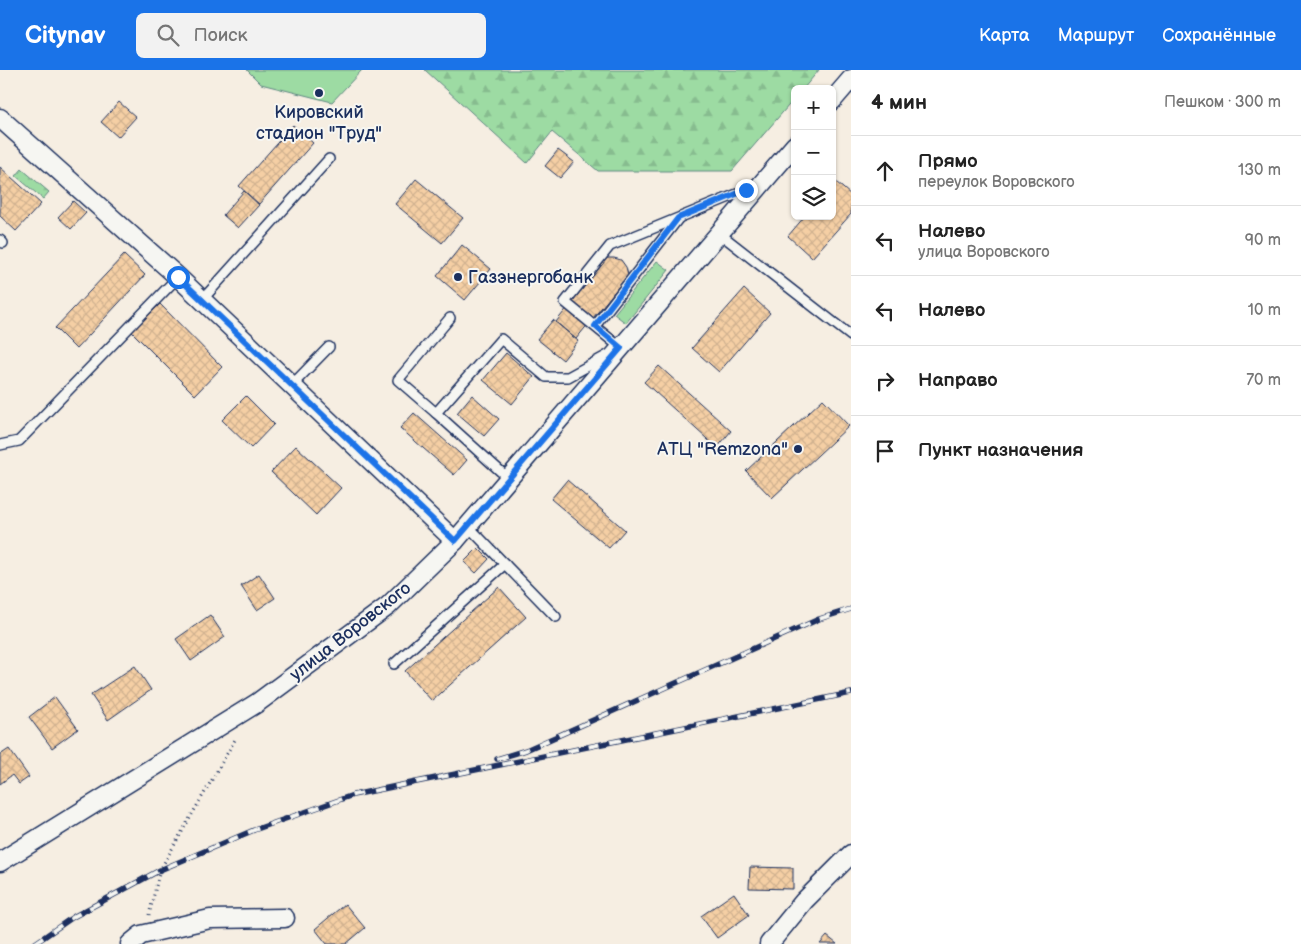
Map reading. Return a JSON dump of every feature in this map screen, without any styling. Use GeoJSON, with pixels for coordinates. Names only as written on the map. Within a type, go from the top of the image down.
{"type":"FeatureCollection","features":[{"type":"Feature","properties":{"kind":"street"},"geometry":{"type":"LineString","coordinates":[[836,96],[851,79]]}},
{"type":"Feature","properties":{"kind":"street"},"geometry":{"type":"LineString","coordinates":[[0,118],[178,277],[455,541]]}},
{"type":"Feature","properties":{"kind":"street","name":"улица Воровского"},"geometry":{"type":"LineString","coordinates":[[0,862],[257,703],[388,606],[455,541],[791,149]]}},
{"type":"Feature","properties":{"kind":"street"},"geometry":{"type":"LineString","coordinates":[[769,944],[804,901],[851,854]]}},
{"type":"Feature","properties":{"kind":"street"},"geometry":{"type":"LineString","coordinates":[[136,940],[210,919],[285,918]]}},
{"type":"Feature","properties":{"kind":"lane"},"geometry":{"type":"LineString","coordinates":[[202,300],[330,159]]}},
{"type":"Feature","properties":{"kind":"lane"},"geometry":{"type":"LineString","coordinates":[[436,413],[501,339],[546,377],[568,377],[621,348],[565,302],[610,246],[761,184]]}},
{"type":"Feature","properties":{"kind":"lane"},"geometry":{"type":"LineString","coordinates":[[595,326],[678,218]]}},
{"type":"Feature","properties":{"kind":"lane"},"geometry":{"type":"LineString","coordinates":[[719,233],[850,336]]}},
{"type":"Feature","properties":{"kind":"lane"},"geometry":{"type":"LineString","coordinates":[[0,445],[19,442],[178,277]]}},
{"type":"Feature","properties":{"kind":"lane"},"geometry":{"type":"LineString","coordinates":[[450,318],[398,380],[509,479]]}},
{"type":"Feature","properties":{"kind":"lane"},"geometry":{"type":"LineString","coordinates":[[292,385],[329,347]]}},
{"type":"Feature","properties":{"kind":"lane"},"geometry":{"type":"LineString","coordinates":[[468,526],[556,617]]}},
{"type":"Feature","properties":{"kind":"lane"},"geometry":{"type":"LineString","coordinates":[[394,664],[505,564]]}},
{"type":"Feature","properties":{"kind":"path"},"geometry":{"type":"LineString","coordinates":[[136,940],[149,914],[160,870],[237,737]]}},
{"type":"Feature","properties":{"kind":"green space","name":"Кировский стадион \"Труд\""},"geometry":{"type":"Polygon","coordinates":[[[247,70],[362,70],[332,102],[261,84],[247,70]]]}},
{"type":"Feature","properties":{"kind":"green space"},"geometry":{"type":"Polygon","coordinates":[[[425,70],[819,70],[806,85],[791,85],[791,103],[732,171],[598,171],[552,132],[527,163],[425,70]]]}},
{"type":"Feature","properties":{"kind":"green space"},"geometry":{"type":"Polygon","coordinates":[[[22,169],[49,192],[43,199],[16,176],[22,169]]]}},
{"type":"Feature","properties":{"kind":"green space"},"geometry":{"type":"Polygon","coordinates":[[[657,261],[669,270],[626,323],[614,314],[657,261]]]}},
{"type":"Feature","properties":{"kind":"building"},"geometry":{"type":"Polygon","coordinates":[[[119,102],[136,117],[118,137],[101,122],[119,102]]]}},
{"type":"Feature","properties":{"kind":"building"},"geometry":{"type":"Polygon","coordinates":[[[293,125],[313,143],[259,204],[239,186],[293,125]]]}},
{"type":"Feature","properties":{"kind":"building"},"geometry":{"type":"Polygon","coordinates":[[[558,150],[574,162],[560,178],[545,166],[558,150]]]}},
{"type":"Feature","properties":{"kind":"building"},"geometry":{"type":"Polygon","coordinates":[[[0,167],[41,204],[16,231],[0,216],[0,167]]]}},
{"type":"Feature","properties":{"kind":"building"},"geometry":{"type":"Polygon","coordinates":[[[416,179],[463,218],[442,243],[395,204],[416,179]]]}},
{"type":"Feature","properties":{"kind":"building"},"geometry":{"type":"Polygon","coordinates":[[[836,182],[851,195],[851,214],[812,258],[788,236],[802,220],[836,220],[836,182]]]}},
{"type":"Feature","properties":{"kind":"building"},"geometry":{"type":"Polygon","coordinates":[[[244,191],[259,205],[238,228],[223,215],[244,191]]]}},
{"type":"Feature","properties":{"kind":"building"},"geometry":{"type":"Polygon","coordinates":[[[73,201],[86,213],[71,229],[58,217],[73,201]]]}},
{"type":"Feature","properties":{"kind":"building"},"geometry":{"type":"Polygon","coordinates":[[[462,245],[491,269],[465,300],[437,276],[462,245]]]}},
{"type":"Feature","properties":{"kind":"building"},"geometry":{"type":"Polygon","coordinates":[[[124,255],[145,275],[76,349],[55,328],[124,255]]]}},
{"type":"Feature","properties":{"kind":"building"},"geometry":{"type":"Polygon","coordinates":[[[607,258],[621,260],[626,267],[628,275],[576,339],[556,322],[607,258]]]}},
{"type":"Feature","properties":{"kind":"building"},"geometry":{"type":"Polygon","coordinates":[[[744,289],[770,313],[719,372],[692,348],[744,289]]]}},
{"type":"Feature","properties":{"kind":"building"},"geometry":{"type":"Polygon","coordinates":[[[160,304],[222,367],[195,395],[132,332],[160,304]]]}},
{"type":"Feature","properties":{"kind":"building"},"geometry":{"type":"Polygon","coordinates":[[[553,320],[578,341],[563,360],[537,339],[553,320]]]}},
{"type":"Feature","properties":{"kind":"building"},"geometry":{"type":"Polygon","coordinates":[[[506,353],[534,377],[512,404],[483,380],[506,353]]]}},
{"type":"Feature","properties":{"kind":"building"},"geometry":{"type":"Polygon","coordinates":[[[659,366],[731,431],[717,448],[644,382],[659,366]]]}},
{"type":"Feature","properties":{"kind":"building"},"geometry":{"type":"Polygon","coordinates":[[[472,395],[499,419],[484,436],[457,413],[472,395]]]}},
{"type":"Feature","properties":{"kind":"building"},"geometry":{"type":"Polygon","coordinates":[[[246,396],[274,424],[251,448],[222,420],[246,396]]]}},
{"type":"Feature","properties":{"kind":"building","name":"АТЦ \"Remzona\""},"geometry":{"type":"Polygon","coordinates":[[[823,399],[849,426],[772,498],[746,471],[823,399]]]}},
{"type":"Feature","properties":{"kind":"building"},"geometry":{"type":"Polygon","coordinates":[[[414,413],[467,460],[454,475],[400,428],[414,413]]]}},
{"type":"Feature","properties":{"kind":"building"},"geometry":{"type":"Polygon","coordinates":[[[296,446],[341,488],[316,515],[271,472],[296,446]]]}},
{"type":"Feature","properties":{"kind":"building"},"geometry":{"type":"Polygon","coordinates":[[[567,480],[625,530],[609,548],[551,499],[567,480]]]}},
{"type":"Feature","properties":{"kind":"building"},"geometry":{"type":"Polygon","coordinates":[[[478,548],[489,559],[476,573],[464,562],[478,548]]]}},
{"type":"Feature","properties":{"kind":"building"},"geometry":{"type":"Polygon","coordinates":[[[259,574],[275,598],[257,610],[241,586],[259,574]]]}},
{"type":"Feature","properties":{"kind":"building"},"geometry":{"type":"Polygon","coordinates":[[[499,587],[526,617],[432,701],[405,671],[499,587]]]}},
{"type":"Feature","properties":{"kind":"building"},"geometry":{"type":"Polygon","coordinates":[[[210,615],[225,637],[191,661],[176,639],[210,615]]]}},
{"type":"Feature","properties":{"kind":"building"},"geometry":{"type":"Polygon","coordinates":[[[135,666],[151,690],[108,720],[91,695],[135,666]]]}},
{"type":"Feature","properties":{"kind":"building"},"geometry":{"type":"Polygon","coordinates":[[[55,697],[78,729],[52,748],[29,717],[55,697]]]}},
{"type":"Feature","properties":{"kind":"building"},"geometry":{"type":"Polygon","coordinates":[[[9,749],[29,777],[19,784],[12,775],[0,784],[0,755],[9,749]]]}},
{"type":"Feature","properties":{"kind":"building"},"geometry":{"type":"Polygon","coordinates":[[[750,867],[793,868],[793,889],[749,888],[750,867]]]}},
{"type":"Feature","properties":{"kind":"building"},"geometry":{"type":"Polygon","coordinates":[[[734,893],[749,915],[717,938],[701,916],[734,893]]]}},
{"type":"Feature","properties":{"kind":"building"},"geometry":{"type":"Polygon","coordinates":[[[345,904],[365,928],[346,944],[327,944],[315,929],[345,904]]]}},
{"type":"Feature","properties":{"kind":"building"},"geometry":{"type":"Polygon","coordinates":[[[827,936],[837,944],[820,944],[827,936]]]}},
{"type":"Feature","properties":{"kind":"railway"},"geometry":{"type":"LineString","coordinates":[[497,759],[526,750],[819,619],[851,609]]}},
{"type":"Feature","properties":{"kind":"railway"},"geometry":{"type":"LineString","coordinates":[[34,944],[73,917],[160,870],[254,830],[353,795],[851,693]]}},
{"type":"Feature","properties":{"kind":"place","name":"Кировский стадион \"Труд\""},"geometry":{"type":"Point","coordinates":[319,93]}},
{"type":"Feature","properties":{"kind":"place","name":"Газэнергобанк"},"geometry":{"type":"Point","coordinates":[458,277]}},
{"type":"Feature","properties":{"kind":"place","name":"АТЦ \"Remzona\""},"geometry":{"type":"Point","coordinates":[798,449]}},
{"type":"Feature","properties":{"kind":"route"},"geometry":{"type":"LineString","coordinates":[[178,277],[455,541],[621,348],[595,326],[678,218],[746,190]]}}]}
